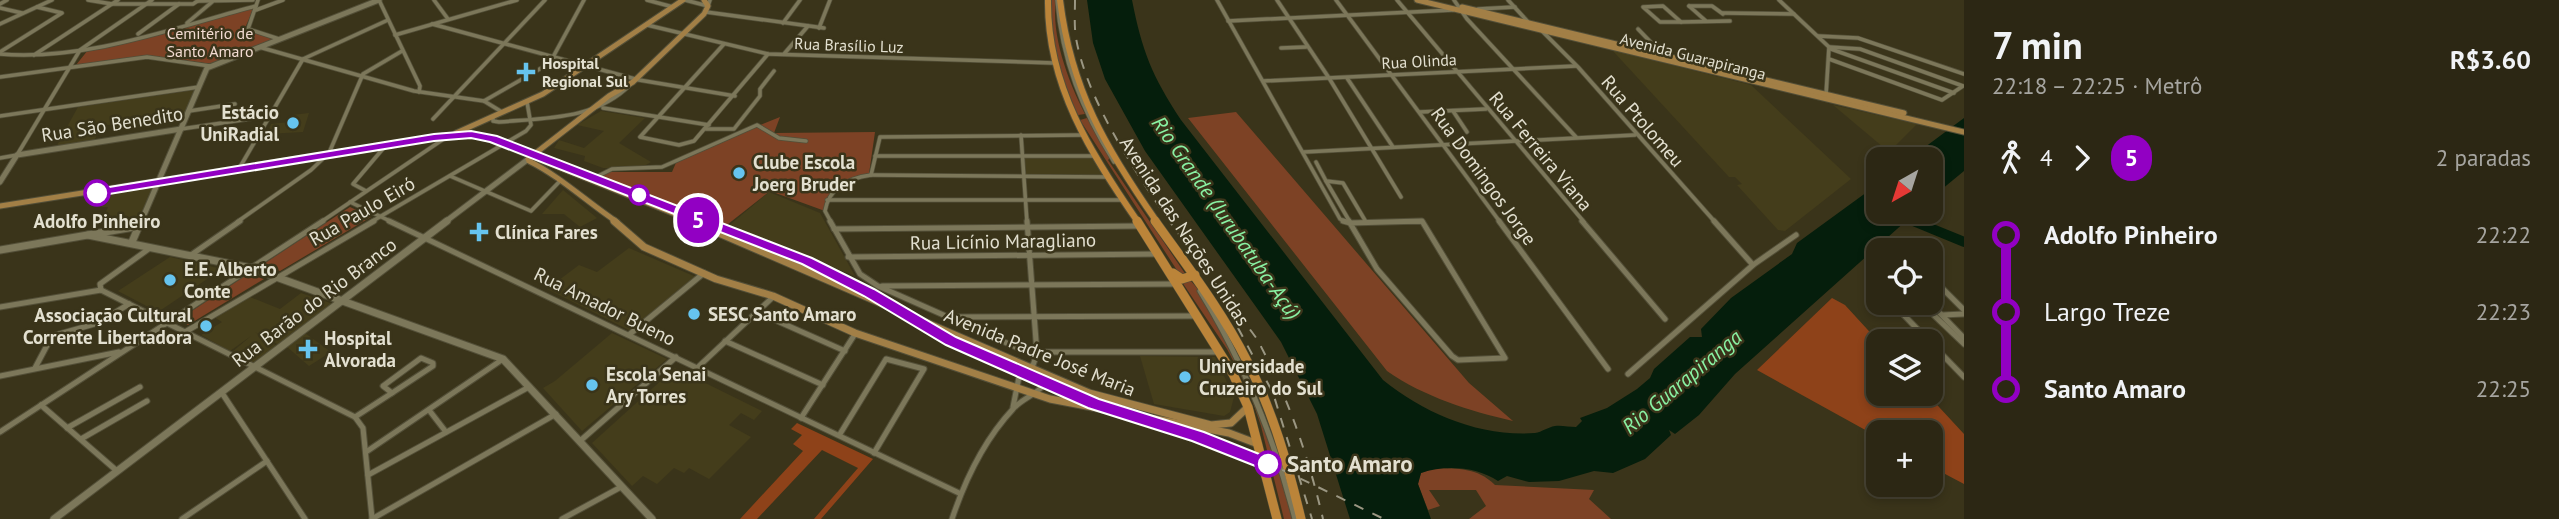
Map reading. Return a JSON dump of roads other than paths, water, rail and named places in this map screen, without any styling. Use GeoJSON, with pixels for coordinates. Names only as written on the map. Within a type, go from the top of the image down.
{"type":"FeatureCollection","features":[{"type":"Feature","properties":{"kind":"highway","name":"Avenida das Nações Unidas"},"geometry":{"type":"LineString","coordinates":[[1048,0],[1046,18],[1054,63],[1069,104],[1108,177],[1222,353],[1248,407],[1277,519]]}},
{"type":"Feature","properties":{"kind":"highway","name":"Avenida das Nações Unidas"},"geometry":{"type":"LineString","coordinates":[[1059,0],[1069,63],[1091,114],[1108,146],[1237,342],[1264,398],[1301,519]]}},
{"type":"Feature","properties":{"kind":"highway"},"geometry":{"type":"LineString","coordinates":[[1170,271],[1182,279],[1193,276]]}},
{"type":"Feature","properties":{"kind":"main road"},"geometry":{"type":"LineString","coordinates":[[0,206],[451,135],[527,102],[684,0]]}},
{"type":"Feature","properties":{"kind":"main road","name":"Avenida Guarapiranga"},"geometry":{"type":"LineString","coordinates":[[1417,0],[1530,23],[1964,130]]}},
{"type":"Feature","properties":{"kind":"main road","name":"Avenida Guarapiranga"},"geometry":{"type":"LineString","coordinates":[[1433,0],[1542,32],[1807,96],[1918,118]]}},
{"type":"Feature","properties":{"kind":"main road","name":"Rua Barão do Rio Branco"},"geometry":{"type":"LineString","coordinates":[[529,159],[634,80],[684,34],[707,4]]}},
{"type":"Feature","properties":{"kind":"main road"},"geometry":{"type":"LineString","coordinates":[[1633,54],[1644,51]]}},
{"type":"Feature","properties":{"kind":"main road"},"geometry":{"type":"LineString","coordinates":[[1807,96],[1824,98],[1826,95]]}},
{"type":"Feature","properties":{"kind":"main road"},"geometry":{"type":"LineString","coordinates":[[474,134],[475,127],[483,121]]}},
{"type":"Feature","properties":{"kind":"main road","name":"Avenida Padre José Maria"},"geometry":{"type":"LineString","coordinates":[[451,135],[474,134],[529,159],[562,180],[581,198],[625,229],[639,244],[704,273],[773,296],[855,333],[1031,393],[1116,414],[1229,433],[1258,444]]}},
{"type":"Feature","properties":{"kind":"main road"},"geometry":{"type":"LineString","coordinates":[[541,149],[540,157],[555,165]]}},
{"type":"Feature","properties":{"kind":"main road","name":"Avenida Padre José Maria"},"geometry":{"type":"LineString","coordinates":[[529,159],[555,165],[592,179],[1047,375],[1119,403],[1211,425],[1231,423],[1248,407]]}},
{"type":"Feature","properties":{"kind":"main road"},"geometry":{"type":"LineString","coordinates":[[1116,414],[1123,410],[1119,403]]}},
{"type":"Feature","properties":{"kind":"street"},"geometry":{"type":"LineString","coordinates":[[0,6],[7,0]]}},
{"type":"Feature","properties":{"kind":"street"},"geometry":{"type":"LineString","coordinates":[[0,24],[52,0]]}},
{"type":"Feature","properties":{"kind":"street"},"geometry":{"type":"LineString","coordinates":[[33,55],[118,0]]}},
{"type":"Feature","properties":{"kind":"street"},"geometry":{"type":"LineString","coordinates":[[0,182],[80,50],[152,0]]}},
{"type":"Feature","properties":{"kind":"street"},"geometry":{"type":"LineString","coordinates":[[89,1],[112,4],[179,4],[255,0],[256,8],[248,29],[279,39]]}},
{"type":"Feature","properties":{"kind":"street"},"geometry":{"type":"LineString","coordinates":[[0,53],[33,55],[80,50],[283,0]]}},
{"type":"Feature","properties":{"kind":"street"},"geometry":{"type":"LineString","coordinates":[[322,22],[372,0]]}},
{"type":"Feature","properties":{"kind":"street"},"geometry":{"type":"LineString","coordinates":[[132,242],[198,86],[206,69],[211,66],[379,0],[420,86],[419,92]]}},
{"type":"Feature","properties":{"kind":"street"},"geometry":{"type":"LineString","coordinates":[[434,0],[448,20]]}},
{"type":"Feature","properties":{"kind":"street"},"geometry":{"type":"LineString","coordinates":[[395,35],[517,0]]}},
{"type":"Feature","properties":{"kind":"street"},"geometry":{"type":"LineString","coordinates":[[433,119],[545,0]]}},
{"type":"Feature","properties":{"kind":"street"},"geometry":{"type":"LineString","coordinates":[[552,57],[584,0]]}},
{"type":"Feature","properties":{"kind":"street"},"geometry":{"type":"LineString","coordinates":[[647,0],[674,7]]}},
{"type":"Feature","properties":{"kind":"street"},"geometry":{"type":"LineString","coordinates":[[684,0],[783,23],[821,28],[830,0]]}},
{"type":"Feature","properties":{"kind":"street"},"geometry":{"type":"LineString","coordinates":[[783,23],[800,0]]}},
{"type":"Feature","properties":{"kind":"street"},"geometry":{"type":"LineString","coordinates":[[1217,0],[1339,219],[1349,222],[1422,221],[1505,358],[1458,360],[1452,356],[1377,270],[1349,222],[1310,152]]}},
{"type":"Feature","properties":{"kind":"street"},"geometry":{"type":"LineString","coordinates":[[1277,0],[1329,78],[1401,197]]}},
{"type":"Feature","properties":{"kind":"street","name":"Rua Domingos Jorge"},"geometry":{"type":"LineString","coordinates":[[1336,0],[1608,369]]}},
{"type":"Feature","properties":{"kind":"street","name":"Rua Ferreira Viana"},"geometry":{"type":"LineString","coordinates":[[1397,0],[1665,318]]}},
{"type":"Feature","properties":{"kind":"street"},"geometry":{"type":"LineString","coordinates":[[1454,0],[1576,138]]}},
{"type":"Feature","properties":{"kind":"street","name":"Rua Ptolomeu"},"geometry":{"type":"LineString","coordinates":[[1508,0],[1577,66],[1753,265]]}},
{"type":"Feature","properties":{"kind":"street"},"geometry":{"type":"LineString","coordinates":[[1648,0],[1653,5]]}},
{"type":"Feature","properties":{"kind":"street"},"geometry":{"type":"LineString","coordinates":[[1779,0],[1829,48],[1954,94]]}},
{"type":"Feature","properties":{"kind":"street"},"geometry":{"type":"LineString","coordinates":[[186,24],[212,1]]}},
{"type":"Feature","properties":{"kind":"street"},"geometry":{"type":"LineString","coordinates":[[135,37],[179,4]]}},
{"type":"Feature","properties":{"kind":"street"},"geometry":{"type":"LineString","coordinates":[[0,6],[23,13]]}},
{"type":"Feature","properties":{"kind":"street"},"geometry":{"type":"LineString","coordinates":[[1681,22],[1664,7],[1643,7],[1660,22],[1681,22],[1706,21],[1730,21],[1712,6],[1689,6],[1706,21]]}},
{"type":"Feature","properties":{"kind":"street"},"geometry":{"type":"LineString","coordinates":[[0,53],[62,13],[37,7]]}},
{"type":"Feature","properties":{"kind":"street"},"geometry":{"type":"LineString","coordinates":[[1474,10],[1515,7]]}},
{"type":"Feature","properties":{"kind":"street"},"geometry":{"type":"LineString","coordinates":[[1228,21],[1460,9]]}},
{"type":"Feature","properties":{"kind":"street"},"geometry":{"type":"LineString","coordinates":[[1723,13],[1794,14]]}},
{"type":"Feature","properties":{"kind":"street"},"geometry":{"type":"LineString","coordinates":[[240,167],[303,59],[388,20]]}},
{"type":"Feature","properties":{"kind":"street"},"geometry":{"type":"LineString","coordinates":[[432,24],[634,80],[735,96]]}},
{"type":"Feature","properties":{"kind":"street","name":"Rua Brasílio Luz"},"geometry":{"type":"LineString","coordinates":[[647,25],[768,54],[1054,63]]}},
{"type":"Feature","properties":{"kind":"street"},"geometry":{"type":"LineString","coordinates":[[783,55],[808,26]]}},
{"type":"Feature","properties":{"kind":"street"},"geometry":{"type":"LineString","coordinates":[[1638,29],[1664,56]]}},
{"type":"Feature","properties":{"kind":"street"},"geometry":{"type":"LineString","coordinates":[[1818,36],[1857,37],[1964,74]]}},
{"type":"Feature","properties":{"kind":"street"},"geometry":{"type":"LineString","coordinates":[[724,44],[640,137],[684,145],[708,127],[768,54]]}},
{"type":"Feature","properties":{"kind":"street"},"geometry":{"type":"LineString","coordinates":[[259,47],[419,92],[484,101],[503,112]]}},
{"type":"Feature","properties":{"kind":"street"},"geometry":{"type":"LineString","coordinates":[[1281,48],[1307,47]]}},
{"type":"Feature","properties":{"kind":"street"},"geometry":{"type":"LineString","coordinates":[[1829,48],[1858,48],[1963,86],[1942,100],[1829,59]]}},
{"type":"Feature","properties":{"kind":"street"},"geometry":{"type":"LineString","coordinates":[[1826,95],[1829,48]]}},
{"type":"Feature","properties":{"kind":"street"},"geometry":{"type":"LineString","coordinates":[[191,256],[311,170],[329,153],[362,77],[402,51]]}},
{"type":"Feature","properties":{"kind":"street"},"geometry":{"type":"LineString","coordinates":[[1888,58],[1897,51]]}},
{"type":"Feature","properties":{"kind":"street"},"geometry":{"type":"LineString","coordinates":[[0,77],[147,57],[211,66]]}},
{"type":"Feature","properties":{"kind":"street"},"geometry":{"type":"LineString","coordinates":[[484,101],[558,59]]}},
{"type":"Feature","properties":{"kind":"street","name":"Rua Olinda"},"geometry":{"type":"LineString","coordinates":[[1263,82],[1577,66]]}},
{"type":"Feature","properties":{"kind":"street"},"geometry":{"type":"LineString","coordinates":[[493,116],[496,122],[614,107],[708,127],[734,129],[760,96],[760,89],[774,71]]}},
{"type":"Feature","properties":{"kind":"street"},"geometry":{"type":"LineString","coordinates":[[1347,78],[1393,147]]}},
{"type":"Feature","properties":{"kind":"street"},"geometry":{"type":"LineString","coordinates":[[0,116],[198,86]]}},
{"type":"Feature","properties":{"kind":"street"},"geometry":{"type":"LineString","coordinates":[[527,102],[530,118]]}},
{"type":"Feature","properties":{"kind":"street"},"geometry":{"type":"LineString","coordinates":[[189,111],[235,104]]}},
{"type":"Feature","properties":{"kind":"street"},"geometry":{"type":"LineString","coordinates":[[1420,112],[1487,108]]}},
{"type":"Feature","properties":{"kind":"street"},"geometry":{"type":"LineString","coordinates":[[1452,111],[1467,132]]}},
{"type":"Feature","properties":{"kind":"street","name":"Rua São Benedito"},"geometry":{"type":"LineString","coordinates":[[0,158],[271,116]]}},
{"type":"Feature","properties":{"kind":"street","name":"Rua Paulo Eiró"},"geometry":{"type":"LineString","coordinates":[[185,332],[501,146],[530,128],[530,118]]}},
{"type":"Feature","properties":{"kind":"street"},"geometry":{"type":"LineString","coordinates":[[592,179],[612,169],[662,167],[757,125],[763,132],[786,141],[806,141]]}},
{"type":"Feature","properties":{"kind":"street"},"geometry":{"type":"LineString","coordinates":[[0,432],[451,135]]}},
{"type":"Feature","properties":{"kind":"street"},"geometry":{"type":"LineString","coordinates":[[952,519],[959,493],[1013,407],[1020,372],[1030,367],[1037,354],[1021,135]]}},
{"type":"Feature","properties":{"kind":"street"},"geometry":{"type":"LineString","coordinates":[[872,176],[877,139],[883,136],[1084,135]]}},
{"type":"Feature","properties":{"kind":"street"},"geometry":{"type":"LineString","coordinates":[[1304,152],[1636,135]]}},
{"type":"Feature","properties":{"kind":"street"},"geometry":{"type":"LineString","coordinates":[[367,191],[353,184],[387,144]]}},
{"type":"Feature","properties":{"kind":"street"},"geometry":{"type":"LineString","coordinates":[[875,156],[1096,156]]}},
{"type":"Feature","properties":{"kind":"street","name":"Rua Barão do Rio Branco"},"geometry":{"type":"LineString","coordinates":[[54,519],[529,159]]}},
{"type":"Feature","properties":{"kind":"street"},"geometry":{"type":"LineString","coordinates":[[450,176],[533,211],[562,180]]}},
{"type":"Feature","properties":{"kind":"street"},"geometry":{"type":"LineString","coordinates":[[1108,177],[872,176],[853,179],[839,186],[827,200],[825,211],[848,257],[860,274],[877,286],[1037,354],[1222,353]]}},
{"type":"Feature","properties":{"kind":"street"},"geometry":{"type":"LineString","coordinates":[[1326,181],[1342,183],[1366,222]]}},
{"type":"Feature","properties":{"kind":"street"},"geometry":{"type":"LineString","coordinates":[[827,200],[1123,200]]}},
{"type":"Feature","properties":{"kind":"street","name":"Rua Amador Bueno"},"geometry":{"type":"LineString","coordinates":[[350,202],[959,493]]}},
{"type":"Feature","properties":{"kind":"street"},"geometry":{"type":"LineString","coordinates":[[0,250],[140,226]]}},
{"type":"Feature","properties":{"kind":"street"},"geometry":{"type":"LineString","coordinates":[[834,229],[1140,226]]}},
{"type":"Feature","properties":{"kind":"street"},"geometry":{"type":"LineString","coordinates":[[88,235],[251,268],[503,359],[652,519]]}},
{"type":"Feature","properties":{"kind":"street"},"geometry":{"type":"LineString","coordinates":[[1628,374],[1753,265],[1796,236]]}},
{"type":"Feature","properties":{"kind":"street"},"geometry":{"type":"LineString","coordinates":[[101,290],[100,284],[152,247]]}},
{"type":"Feature","properties":{"kind":"street","name":"Rua Licínio Maragliano"},"geometry":{"type":"LineString","coordinates":[[848,257],[1160,254]]}},
{"type":"Feature","properties":{"kind":"street"},"geometry":{"type":"LineString","coordinates":[[630,334],[704,273]]}},
{"type":"Feature","properties":{"kind":"street"},"geometry":{"type":"LineString","coordinates":[[1193,276],[1232,342],[1259,398],[1295,519]]}},
{"type":"Feature","properties":{"kind":"street"},"geometry":{"type":"LineString","coordinates":[[877,286],[1178,284]]}},
{"type":"Feature","properties":{"kind":"street"},"geometry":{"type":"LineString","coordinates":[[0,307],[101,290],[355,417],[363,428],[372,519],[556,414]]}},
{"type":"Feature","properties":{"kind":"street"},"geometry":{"type":"LineString","coordinates":[[1943,290],[1964,312]]}},
{"type":"Feature","properties":{"kind":"street"},"geometry":{"type":"LineString","coordinates":[[697,368],[773,296]]}},
{"type":"Feature","properties":{"kind":"street"},"geometry":{"type":"LineString","coordinates":[[35,369],[52,336],[98,323],[129,304]]}},
{"type":"Feature","properties":{"kind":"street"},"geometry":{"type":"LineString","coordinates":[[757,312],[845,351]]}},
{"type":"Feature","properties":{"kind":"street"},"geometry":{"type":"LineString","coordinates":[[1943,315],[1964,312]]}},
{"type":"Feature","properties":{"kind":"street"},"geometry":{"type":"LineString","coordinates":[[1904,315],[1917,329]]}},
{"type":"Feature","properties":{"kind":"street"},"geometry":{"type":"LineString","coordinates":[[1934,315],[1964,344]]}},
{"type":"Feature","properties":{"kind":"street"},"geometry":{"type":"LineString","coordinates":[[1942,315],[1964,338]]}},
{"type":"Feature","properties":{"kind":"street"},"geometry":{"type":"LineString","coordinates":[[947,317],[1198,316]]}},
{"type":"Feature","properties":{"kind":"street"},"geometry":{"type":"LineString","coordinates":[[801,418],[855,333]]}},
{"type":"Feature","properties":{"kind":"street"},"geometry":{"type":"LineString","coordinates":[[725,341],[822,385]]}},
{"type":"Feature","properties":{"kind":"street"},"geometry":{"type":"LineString","coordinates":[[0,376],[121,352]]}},
{"type":"Feature","properties":{"kind":"street"},"geometry":{"type":"LineString","coordinates":[[1943,355],[1964,377]]}},
{"type":"Feature","properties":{"kind":"street"},"geometry":{"type":"LineString","coordinates":[[580,441],[676,357]]}},
{"type":"Feature","properties":{"kind":"street"},"geometry":{"type":"LineString","coordinates":[[355,417],[392,393],[433,366],[433,363],[421,358],[383,383],[392,393]]}},
{"type":"Feature","properties":{"kind":"street"},"geometry":{"type":"LineString","coordinates":[[365,452],[503,359]]}},
{"type":"Feature","properties":{"kind":"street"},"geometry":{"type":"LineString","coordinates":[[840,434],[886,359],[924,371],[874,453]]}},
{"type":"Feature","properties":{"kind":"street"},"geometry":{"type":"LineString","coordinates":[[1013,407],[1047,383],[1047,375]]}},
{"type":"Feature","properties":{"kind":"street"},"geometry":{"type":"LineString","coordinates":[[67,428],[140,387]]}},
{"type":"Feature","properties":{"kind":"street"},"geometry":{"type":"LineString","coordinates":[[368,475],[530,387]]}},
{"type":"Feature","properties":{"kind":"street"},"geometry":{"type":"LineString","coordinates":[[221,392],[305,519]]}},
{"type":"Feature","properties":{"kind":"street"},"geometry":{"type":"LineString","coordinates":[[81,439],[147,401]]}},
{"type":"Feature","properties":{"kind":"street"},"geometry":{"type":"LineString","coordinates":[[41,405],[117,471]]}},
{"type":"Feature","properties":{"kind":"street"},"geometry":{"type":"LineString","coordinates":[[429,410],[446,432]]}},
{"type":"Feature","properties":{"kind":"street"},"geometry":{"type":"LineString","coordinates":[[181,519],[267,461]]}},
{"type":"Feature","properties":{"kind":"street"},"geometry":{"type":"LineString","coordinates":[[562,519],[621,487]]}},
{"type":"Feature","properties":{"kind":"water"},"geometry":{"type":"Polygon","coordinates":[[[1087,0],[1132,0],[1149,63],[1181,120],[1383,380],[1435,413],[1474,427],[1535,433],[1557,426],[1576,427],[1582,421],[1580,418],[1607,408],[1637,389],[1650,378],[1654,369],[1690,337],[1702,337],[1701,329],[1731,298],[1792,254],[1797,243],[1866,193],[1866,224],[1903,224],[1887,238],[1866,238],[1866,257],[1735,374],[1699,415],[1675,434],[1669,430],[1671,435],[1645,459],[1613,473],[1594,471],[1559,481],[1529,482],[1507,476],[1498,481],[1461,468],[1431,470],[1421,473],[1418,484],[1431,519],[1350,519],[1317,414],[1281,342],[1145,151],[1105,79],[1093,43],[1087,0]]]}},
{"type":"Feature","properties":{"kind":"water"},"geometry":{"type":"Polygon","coordinates":[[[1964,118],[1964,171],[1943,188],[1943,147],[1925,147],[1964,118]]]}},
{"type":"Feature","properties":{"kind":"waterway"},"geometry":{"type":"LineString","coordinates":[[1920,224],[1964,242]]}},
{"type":"Feature","properties":{"kind":"railway"},"geometry":{"type":"LineString","coordinates":[[1075,0],[1076,38],[1086,75],[1103,114],[1151,194],[1257,339],[1296,427],[1314,485]]}},
{"type":"Feature","properties":{"kind":"railway"},"geometry":{"type":"LineString","coordinates":[[809,259],[952,341],[1094,402],[1233,446],[1299,478]]}},
{"type":"Feature","properties":{"kind":"railway"},"geometry":{"type":"LineString","coordinates":[[1238,328],[1273,393],[1299,478]]}},
{"type":"Feature","properties":{"kind":"railway"},"geometry":{"type":"LineString","coordinates":[[1299,478],[1314,485]]}},
{"type":"Feature","properties":{"kind":"railway"},"geometry":{"type":"LineString","coordinates":[[1299,478],[1312,519]]}},
{"type":"Feature","properties":{"kind":"railway"},"geometry":{"type":"LineString","coordinates":[[1314,485],[1384,519]]}},
{"type":"Feature","properties":{"kind":"railway"},"geometry":{"type":"LineString","coordinates":[[1314,485],[1323,519]]}},
{"type":"Feature","properties":{"kind":"metro line","name":"5"},"geometry":{"type":"LineString","coordinates":[[97,193],[453,135],[493,139],[807,261],[869,292],[951,341],[1093,403],[1198,437],[1268,464]]}},
{"type":"Feature","properties":{"kind":"place","name":"Hospital Regional Sul"},"geometry":{"type":"Point","coordinates":[526,72]}},
{"type":"Feature","properties":{"kind":"place","name":"Estácio UniRadial"},"geometry":{"type":"Point","coordinates":[293,123]}},
{"type":"Feature","properties":{"kind":"place","name":"Clube Escola Joerg Bruder"},"geometry":{"type":"Point","coordinates":[739,173]}},
{"type":"Feature","properties":{"kind":"place","name":"Adolfo Pinheiro"},"geometry":{"type":"Point","coordinates":[97,193]}},
{"type":"Feature","properties":{"kind":"place","name":"Clínica Fares"},"geometry":{"type":"Point","coordinates":[479,232]}},
{"type":"Feature","properties":{"kind":"place","name":"E.E. Alberto Conte"},"geometry":{"type":"Point","coordinates":[170,280]}},
{"type":"Feature","properties":{"kind":"place","name":"SESC Santo Amaro"},"geometry":{"type":"Point","coordinates":[694,314]}},
{"type":"Feature","properties":{"kind":"place","name":"Associação Cultural Corrente Libertadora"},"geometry":{"type":"Point","coordinates":[206,326]}},
{"type":"Feature","properties":{"kind":"place","name":"Hospital Alvorada"},"geometry":{"type":"Point","coordinates":[308,349]}},
{"type":"Feature","properties":{"kind":"place","name":"Universidade Cruzeiro do Sul"},"geometry":{"type":"Point","coordinates":[1185,377]}},
{"type":"Feature","properties":{"kind":"place","name":"Escola Senai Ary Torres"},"geometry":{"type":"Point","coordinates":[592,385]}},
{"type":"Feature","properties":{"kind":"place","name":"Santo Amaro"},"geometry":{"type":"Point","coordinates":[1268,464]}},
{"type":"Feature","properties":{"kind":"park label","name":"Cemitério de Santo Amaro"},"geometry":{"type":"Point","coordinates":[210,42]}},
{"type":"Feature","properties":{"kind":"water label","name":"Rio Grande (Jurubatuba-Açú)"},"geometry":{"type":"Point","coordinates":[1226,218]}},
{"type":"Feature","properties":{"kind":"water label","name":"Rio Guarapiranga"},"geometry":{"type":"Point","coordinates":[1682,382]}}]}
